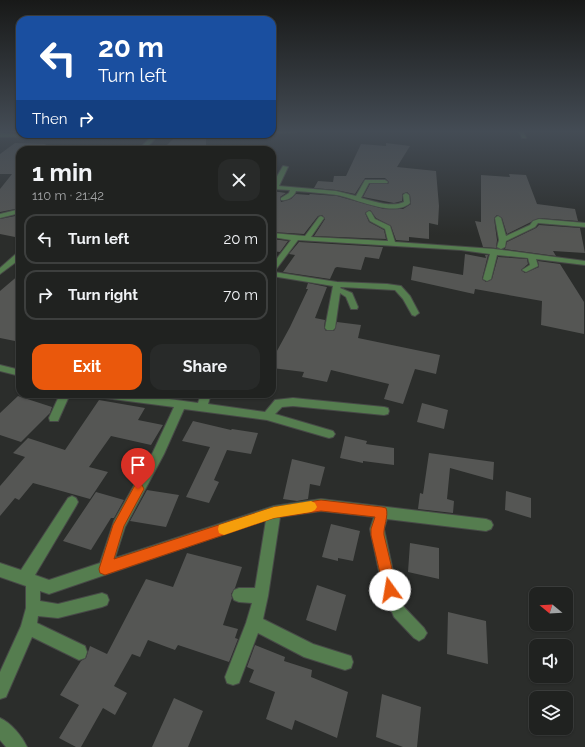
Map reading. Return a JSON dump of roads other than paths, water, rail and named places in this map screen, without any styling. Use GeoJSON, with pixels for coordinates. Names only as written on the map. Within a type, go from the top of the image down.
{"type":"FeatureCollection","features":[{"type":"Feature","properties":{"kind":"street"},"geometry":{"type":"LineString","coordinates":[[276,182],[285,167]]}},
{"type":"Feature","properties":{"kind":"street"},"geometry":{"type":"LineString","coordinates":[[357,200],[367,181],[385,182]]}},
{"type":"Feature","properties":{"kind":"street"},"geometry":{"type":"LineString","coordinates":[[276,187],[335,193],[346,195],[357,200],[401,206],[407,203],[406,195]]}},
{"type":"Feature","properties":{"kind":"street"},"geometry":{"type":"LineString","coordinates":[[283,199],[292,194],[294,189]]}},
{"type":"Feature","properties":{"kind":"street"},"geometry":{"type":"LineString","coordinates":[[0,216],[16,212]]}},
{"type":"Feature","properties":{"kind":"street"},"geometry":{"type":"LineString","coordinates":[[369,213],[372,220],[387,226],[390,229],[392,244]]}},
{"type":"Feature","properties":{"kind":"street"},"geometry":{"type":"LineString","coordinates":[[306,238],[321,218]]}},
{"type":"Feature","properties":{"kind":"street"},"geometry":{"type":"LineString","coordinates":[[498,218],[503,240]]}},
{"type":"Feature","properties":{"kind":"street"},"geometry":{"type":"LineString","coordinates":[[487,279],[503,240],[533,226],[535,222],[539,221],[585,225]]}},
{"type":"Feature","properties":{"kind":"street"},"geometry":{"type":"LineString","coordinates":[[276,236],[497,252],[585,263]]}},
{"type":"Feature","properties":{"kind":"street"},"geometry":{"type":"LineString","coordinates":[[276,265],[296,238]]}},
{"type":"Feature","properties":{"kind":"street"},"geometry":{"type":"LineString","coordinates":[[526,270],[534,266],[531,257]]}},
{"type":"Feature","properties":{"kind":"street"},"geometry":{"type":"LineString","coordinates":[[2,268],[16,260]]}},
{"type":"Feature","properties":{"kind":"street"},"geometry":{"type":"LineString","coordinates":[[276,275],[337,287],[388,286],[398,288],[407,298],[415,313]]}},
{"type":"Feature","properties":{"kind":"street"},"geometry":{"type":"LineString","coordinates":[[337,287],[351,296],[354,307]]}},
{"type":"Feature","properties":{"kind":"street"},"geometry":{"type":"LineString","coordinates":[[330,328],[337,287]]}},
{"type":"Feature","properties":{"kind":"street"},"geometry":{"type":"LineString","coordinates":[[0,368],[16,372]]}},
{"type":"Feature","properties":{"kind":"street"},"geometry":{"type":"LineString","coordinates":[[54,418],[63,398]]}},
{"type":"Feature","properties":{"kind":"street"},"geometry":{"type":"LineString","coordinates":[[130,398],[180,406],[267,416],[329,434]]}},
{"type":"Feature","properties":{"kind":"street"},"geometry":{"type":"LineString","coordinates":[[201,408],[205,398]]}},
{"type":"Feature","properties":{"kind":"street"},"geometry":{"type":"LineString","coordinates":[[267,416],[279,403],[293,402],[384,411]]}},
{"type":"Feature","properties":{"kind":"street"},"geometry":{"type":"LineString","coordinates":[[105,569],[119,525],[158,454],[180,406]]}},
{"type":"Feature","properties":{"kind":"street"},"geometry":{"type":"LineString","coordinates":[[0,691],[28,627],[33,608],[29,581],[72,502]]}},
{"type":"Feature","properties":{"kind":"street"},"geometry":{"type":"LineString","coordinates":[[0,570],[49,587],[274,512],[321,505],[486,525]]}},
{"type":"Feature","properties":{"kind":"street"},"geometry":{"type":"LineString","coordinates":[[233,677],[254,623],[261,596],[274,512]]}},
{"type":"Feature","properties":{"kind":"street"},"geometry":{"type":"LineString","coordinates":[[382,512],[377,529],[390,590],[399,612],[418,633]]}},
{"type":"Feature","properties":{"kind":"street"},"geometry":{"type":"LineString","coordinates":[[240,594],[261,596]]}},
{"type":"Feature","properties":{"kind":"street"},"geometry":{"type":"LineString","coordinates":[[33,608],[58,611],[102,600]]}},
{"type":"Feature","properties":{"kind":"street"},"geometry":{"type":"LineString","coordinates":[[254,623],[278,634],[310,652],[346,662]]}},
{"type":"Feature","properties":{"kind":"street"},"geometry":{"type":"LineString","coordinates":[[28,627],[79,652]]}},
{"type":"Feature","properties":{"kind":"street"},"geometry":{"type":"LineString","coordinates":[[0,727],[18,747]]}}]}
